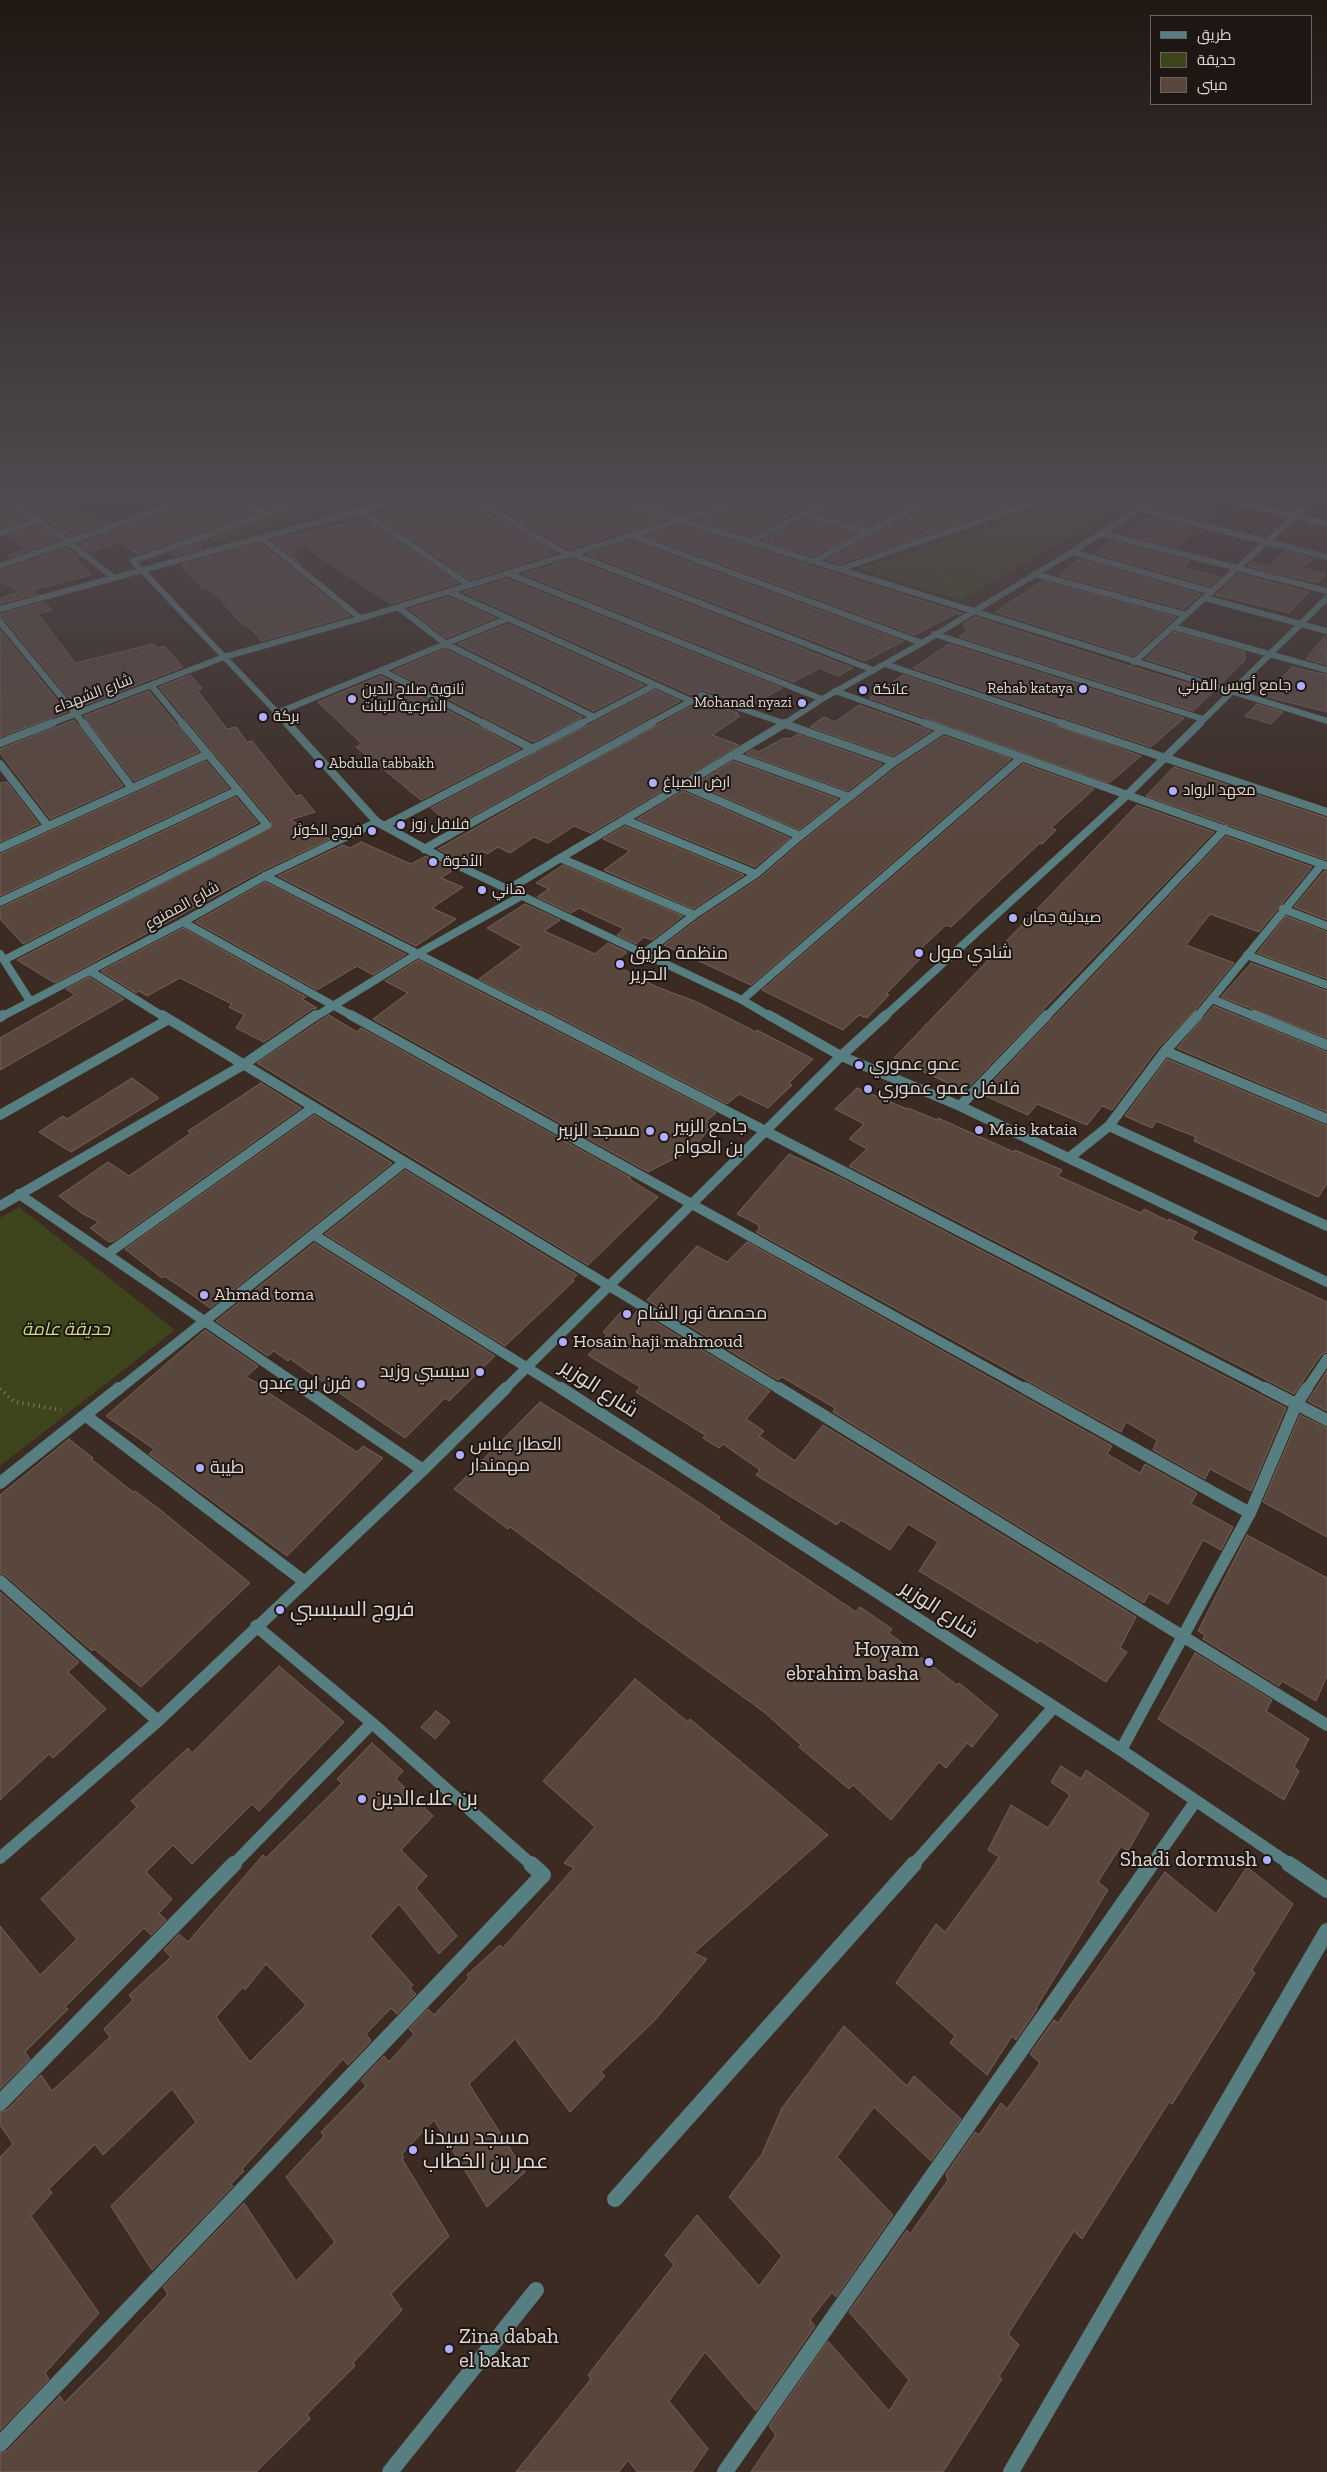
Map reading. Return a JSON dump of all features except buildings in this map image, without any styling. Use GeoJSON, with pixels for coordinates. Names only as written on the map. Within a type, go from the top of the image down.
{"type":"FeatureCollection","features":[{"type":"Feature","properties":{"kind":"street"},"geometry":{"type":"LineString","coordinates":[[180,609],[381,824],[507,890],[742,1000],[841,1056],[960,1106],[1327,1282]]}},
{"type":"Feature","properties":{"kind":"street"},"geometry":{"type":"LineString","coordinates":[[349,609],[360,618]]}},
{"type":"Feature","properties":{"kind":"street","name":"شارع الشهداء"},"geometry":{"type":"LineString","coordinates":[[0,743],[224,657],[390,609]]}},
{"type":"Feature","properties":{"kind":"street"},"geometry":{"type":"LineString","coordinates":[[401,609],[446,644],[594,717]]}},
{"type":"Feature","properties":{"kind":"street"},"geometry":{"type":"LineString","coordinates":[[486,609],[691,700]]}},
{"type":"Feature","properties":{"kind":"street"},"geometry":{"type":"LineString","coordinates":[[598,609],[822,699]]}},
{"type":"Feature","properties":{"kind":"street"},"geometry":{"type":"LineString","coordinates":[[715,609],[873,670]]}},
{"type":"Feature","properties":{"kind":"street"},"geometry":{"type":"LineString","coordinates":[[833,609],[922,642]]}},
{"type":"Feature","properties":{"kind":"street"},"geometry":{"type":"LineString","coordinates":[[968,609],[1327,721]]}},
{"type":"Feature","properties":{"kind":"street"},"geometry":{"type":"LineString","coordinates":[[507,890],[733,755],[835,691],[885,664],[976,609]]}},
{"type":"Feature","properties":{"kind":"street"},"geometry":{"type":"LineString","coordinates":[[1165,609],[1186,615]]}},
{"type":"Feature","properties":{"kind":"street"},"geometry":{"type":"LineString","coordinates":[[1134,662],[1192,609]]}},
{"type":"Feature","properties":{"kind":"street"},"geometry":{"type":"LineString","coordinates":[[1247,609],[1327,631]]}},
{"type":"Feature","properties":{"kind":"street"},"geometry":{"type":"LineString","coordinates":[[0,1858],[158,1722],[256,1626],[423,1470],[609,1284],[692,1205],[764,1130],[841,1056],[1126,796],[1316,609]]}},
{"type":"Feature","properties":{"kind":"street"},"geometry":{"type":"LineString","coordinates":[[277,713],[506,619]]}},
{"type":"Feature","properties":{"kind":"street"},"geometry":{"type":"LineString","coordinates":[[0,622],[77,715],[132,788]]}},
{"type":"Feature","properties":{"kind":"street"},"geometry":{"type":"LineString","coordinates":[[1173,627],[1327,670]]}},
{"type":"Feature","properties":{"kind":"street"},"geometry":{"type":"LineString","coordinates":[[934,634],[1203,719]]}},
{"type":"Feature","properties":{"kind":"street"},"geometry":{"type":"LineString","coordinates":[[885,664],[1327,812]]}},
{"type":"Feature","properties":{"kind":"street"},"geometry":{"type":"LineString","coordinates":[[381,670],[533,748]]}},
{"type":"Feature","properties":{"kind":"street"},"geometry":{"type":"LineString","coordinates":[[30,1002],[2,957],[267,826],[151,685]]}},
{"type":"Feature","properties":{"kind":"street","name":"شارع الممنوع"},"geometry":{"type":"LineString","coordinates":[[0,1017],[183,922],[265,876],[381,824],[655,685]]}},
{"type":"Feature","properties":{"kind":"street"},"geometry":{"type":"LineString","coordinates":[[835,691],[1126,796],[1325,865],[1283,909],[1212,999],[1165,1051],[1109,1126],[1069,1158]]}},
{"type":"Feature","properties":{"kind":"street"},"geometry":{"type":"LineString","coordinates":[[424,848],[702,695],[894,762]]}},
{"type":"Feature","properties":{"kind":"street"},"geometry":{"type":"LineString","coordinates":[[643,954],[694,915],[756,874],[800,836],[894,762],[943,730]]}},
{"type":"Feature","properties":{"kind":"street"},"geometry":{"type":"LineString","coordinates":[[0,848],[208,754]]}},
{"type":"Feature","properties":{"kind":"street"},"geometry":{"type":"LineString","coordinates":[[733,755],[849,797]]}},
{"type":"Feature","properties":{"kind":"street"},"geometry":{"type":"LineString","coordinates":[[742,1000],[1021,758]]}},
{"type":"Feature","properties":{"kind":"street"},"geometry":{"type":"LineString","coordinates":[[0,764],[48,826]]}},
{"type":"Feature","properties":{"kind":"street"},"geometry":{"type":"LineString","coordinates":[[682,785],[800,836]]}},
{"type":"Feature","properties":{"kind":"street"},"geometry":{"type":"LineString","coordinates":[[0,902],[238,790]]}},
{"type":"Feature","properties":{"kind":"street"},"geometry":{"type":"LineString","coordinates":[[625,820],[756,874]]}},
{"type":"Feature","properties":{"kind":"street"},"geometry":{"type":"LineString","coordinates":[[960,1106],[1225,829]]}},
{"type":"Feature","properties":{"kind":"street"},"geometry":{"type":"LineString","coordinates":[[560,858],[694,915]]}},
{"type":"Feature","properties":{"kind":"street"},"geometry":{"type":"LineString","coordinates":[[265,876],[419,952],[1327,1420]]}},
{"type":"Feature","properties":{"kind":"street"},"geometry":{"type":"LineString","coordinates":[[0,1206],[243,1065],[333,1004],[419,952],[522,896]]}},
{"type":"Feature","properties":{"kind":"street"},"geometry":{"type":"LineString","coordinates":[[1283,909],[1327,926]]}},
{"type":"Feature","properties":{"kind":"street"},"geometry":{"type":"LineString","coordinates":[[183,922],[1250,1513]]}},
{"type":"Feature","properties":{"kind":"street"},"geometry":{"type":"LineString","coordinates":[[1247,955],[1327,986]]}},
{"type":"Feature","properties":{"kind":"street"},"geometry":{"type":"LineString","coordinates":[[90,971],[403,1163],[609,1284],[1327,1725]]}},
{"type":"Feature","properties":{"kind":"street"},"geometry":{"type":"LineString","coordinates":[[1212,999],[1327,1044]]}},
{"type":"Feature","properties":{"kind":"street"},"geometry":{"type":"LineString","coordinates":[[0,1115],[169,1019]]}},
{"type":"Feature","properties":{"kind":"street"},"geometry":{"type":"LineString","coordinates":[[1165,1051],[1327,1119]]}},
{"type":"Feature","properties":{"kind":"street"},"geometry":{"type":"LineString","coordinates":[[107,1254],[314,1107]]}},
{"type":"Feature","properties":{"kind":"street"},"geometry":{"type":"LineString","coordinates":[[1109,1126],[1327,1226]]}},
{"type":"Feature","properties":{"kind":"street"},"geometry":{"type":"LineString","coordinates":[[0,1483],[403,1163]]}},
{"type":"Feature","properties":{"kind":"street"},"geometry":{"type":"LineString","coordinates":[[19,1194],[423,1470]]}},
{"type":"Feature","properties":{"kind":"street","name":"شارع الوزير"},"geometry":{"type":"LineString","coordinates":[[314,1235],[527,1366],[1053,1708],[1121,1750],[1327,1890]]}},
{"type":"Feature","properties":{"kind":"street"},"geometry":{"type":"LineString","coordinates":[[1121,1750],[1250,1513],[1296,1404],[1327,1359]]}},
{"type":"Feature","properties":{"kind":"street"},"geometry":{"type":"LineString","coordinates":[[85,1415],[305,1582]]}},
{"type":"Feature","properties":{"kind":"street"},"geometry":{"type":"LineString","coordinates":[[0,1581],[158,1722]]}},
{"type":"Feature","properties":{"kind":"street"},"geometry":{"type":"LineString","coordinates":[[0,2444],[543,1875],[372,1723],[256,1626]]}},
{"type":"Feature","properties":{"kind":"street"},"geometry":{"type":"LineString","coordinates":[[615,2199],[1053,1708]]}},
{"type":"Feature","properties":{"kind":"street"},"geometry":{"type":"LineString","coordinates":[[0,2102],[372,1723]]}},
{"type":"Feature","properties":{"kind":"street"},"geometry":{"type":"LineString","coordinates":[[724,2472],[1195,1802]]}},
{"type":"Feature","properties":{"kind":"street"},"geometry":{"type":"LineString","coordinates":[[1011,2472],[1327,1931]]}},
{"type":"Feature","properties":{"kind":"street"},"geometry":{"type":"LineString","coordinates":[[390,2472],[536,2290]]}},
{"type":"Feature","properties":{"kind":"path"},"geometry":{"type":"LineString","coordinates":[[0,1389],[15,1402],[85,1415]]}},
{"type":"Feature","properties":{"kind":"green space","name":"حديقة عامة"},"geometry":{"type":"Polygon","coordinates":[[[19,1207],[175,1330],[0,1466],[0,1218],[19,1207]]]}},
{"type":"Feature","properties":{"kind":"place","name":"جامع أويس القرني"},"geometry":{"type":"Point","coordinates":[1301,686]}},
{"type":"Feature","properties":{"kind":"place","name":"Rehab kataya"},"geometry":{"type":"Point","coordinates":[1083,689]}},
{"type":"Feature","properties":{"kind":"place","name":"عاتكة"},"geometry":{"type":"Point","coordinates":[863,690]}},
{"type":"Feature","properties":{"kind":"place","name":"ثانوية صلاح الدين الشرعية للبنات"},"geometry":{"type":"Point","coordinates":[352,699]}},
{"type":"Feature","properties":{"kind":"place","name":"Mohanad nyazi"},"geometry":{"type":"Point","coordinates":[802,703]}},
{"type":"Feature","properties":{"kind":"place","name":"بركة"},"geometry":{"type":"Point","coordinates":[263,717]}},
{"type":"Feature","properties":{"kind":"place","name":"Abdulla tabbakh"},"geometry":{"type":"Point","coordinates":[319,764]}},
{"type":"Feature","properties":{"kind":"place","name":"ارض الصباغ"},"geometry":{"type":"Point","coordinates":[653,783]}},
{"type":"Feature","properties":{"kind":"place","name":"معهد الرواد"},"geometry":{"type":"Point","coordinates":[1173,791]}},
{"type":"Feature","properties":{"kind":"place","name":"فلافل زوز"},"geometry":{"type":"Point","coordinates":[401,825]}},
{"type":"Feature","properties":{"kind":"place","name":"فروج الكوثر"},"geometry":{"type":"Point","coordinates":[372,831]}},
{"type":"Feature","properties":{"kind":"place","name":"الأخوة"},"geometry":{"type":"Point","coordinates":[433,862]}},
{"type":"Feature","properties":{"kind":"place","name":"هاني"},"geometry":{"type":"Point","coordinates":[482,890]}},
{"type":"Feature","properties":{"kind":"place","name":"صيدلية جمان"},"geometry":{"type":"Point","coordinates":[1013,918]}},
{"type":"Feature","properties":{"kind":"place","name":"شادي مول"},"geometry":{"type":"Point","coordinates":[919,953]}},
{"type":"Feature","properties":{"kind":"place","name":"منظمة طريق الحرير"},"geometry":{"type":"Point","coordinates":[620,964]}},
{"type":"Feature","properties":{"kind":"place","name":"عمو عموري"},"geometry":{"type":"Point","coordinates":[859,1065]}},
{"type":"Feature","properties":{"kind":"place","name":"فلافل عمو عموري"},"geometry":{"type":"Point","coordinates":[868,1089]}},
{"type":"Feature","properties":{"kind":"place","name":"Mais kataia"},"geometry":{"type":"Point","coordinates":[979,1130]}},
{"type":"Feature","properties":{"kind":"place","name":"مسجد الزبير"},"geometry":{"type":"Point","coordinates":[650,1131]}},
{"type":"Feature","properties":{"kind":"place","name":"جامع الزبير بن العوام"},"geometry":{"type":"Point","coordinates":[664,1137]}},
{"type":"Feature","properties":{"kind":"place","name":"Ahmad toma"},"geometry":{"type":"Point","coordinates":[204,1295]}},
{"type":"Feature","properties":{"kind":"place","name":"محمصة نور الشام"},"geometry":{"type":"Point","coordinates":[627,1314]}},
{"type":"Feature","properties":{"kind":"place","name":"Hosain haji mahmoud"},"geometry":{"type":"Point","coordinates":[563,1342]}},
{"type":"Feature","properties":{"kind":"place","name":"سبسبي وزيد"},"geometry":{"type":"Point","coordinates":[480,1372]}},
{"type":"Feature","properties":{"kind":"place","name":"فرن ابو عبدو"},"geometry":{"type":"Point","coordinates":[361,1384]}},
{"type":"Feature","properties":{"kind":"place","name":"العطار عباس مهمندار"},"geometry":{"type":"Point","coordinates":[460,1455]}},
{"type":"Feature","properties":{"kind":"place","name":"طيبة"},"geometry":{"type":"Point","coordinates":[200,1468]}},
{"type":"Feature","properties":{"kind":"place","name":"فروج السبسبي"},"geometry":{"type":"Point","coordinates":[280,1610]}},
{"type":"Feature","properties":{"kind":"place","name":"Hoyam ebrahim basha"},"geometry":{"type":"Point","coordinates":[929,1662]}},
{"type":"Feature","properties":{"kind":"place","name":"بن علاءالدين"},"geometry":{"type":"Point","coordinates":[362,1799]}},
{"type":"Feature","properties":{"kind":"place","name":"Shadi dormush"},"geometry":{"type":"Point","coordinates":[1267,1860]}},
{"type":"Feature","properties":{"kind":"place","name":"مسجد سيدنا عمر بن الخطاب"},"geometry":{"type":"Point","coordinates":[413,2150]}},
{"type":"Feature","properties":{"kind":"place","name":"Zina dabah el bakar"},"geometry":{"type":"Point","coordinates":[449,2349]}}]}
